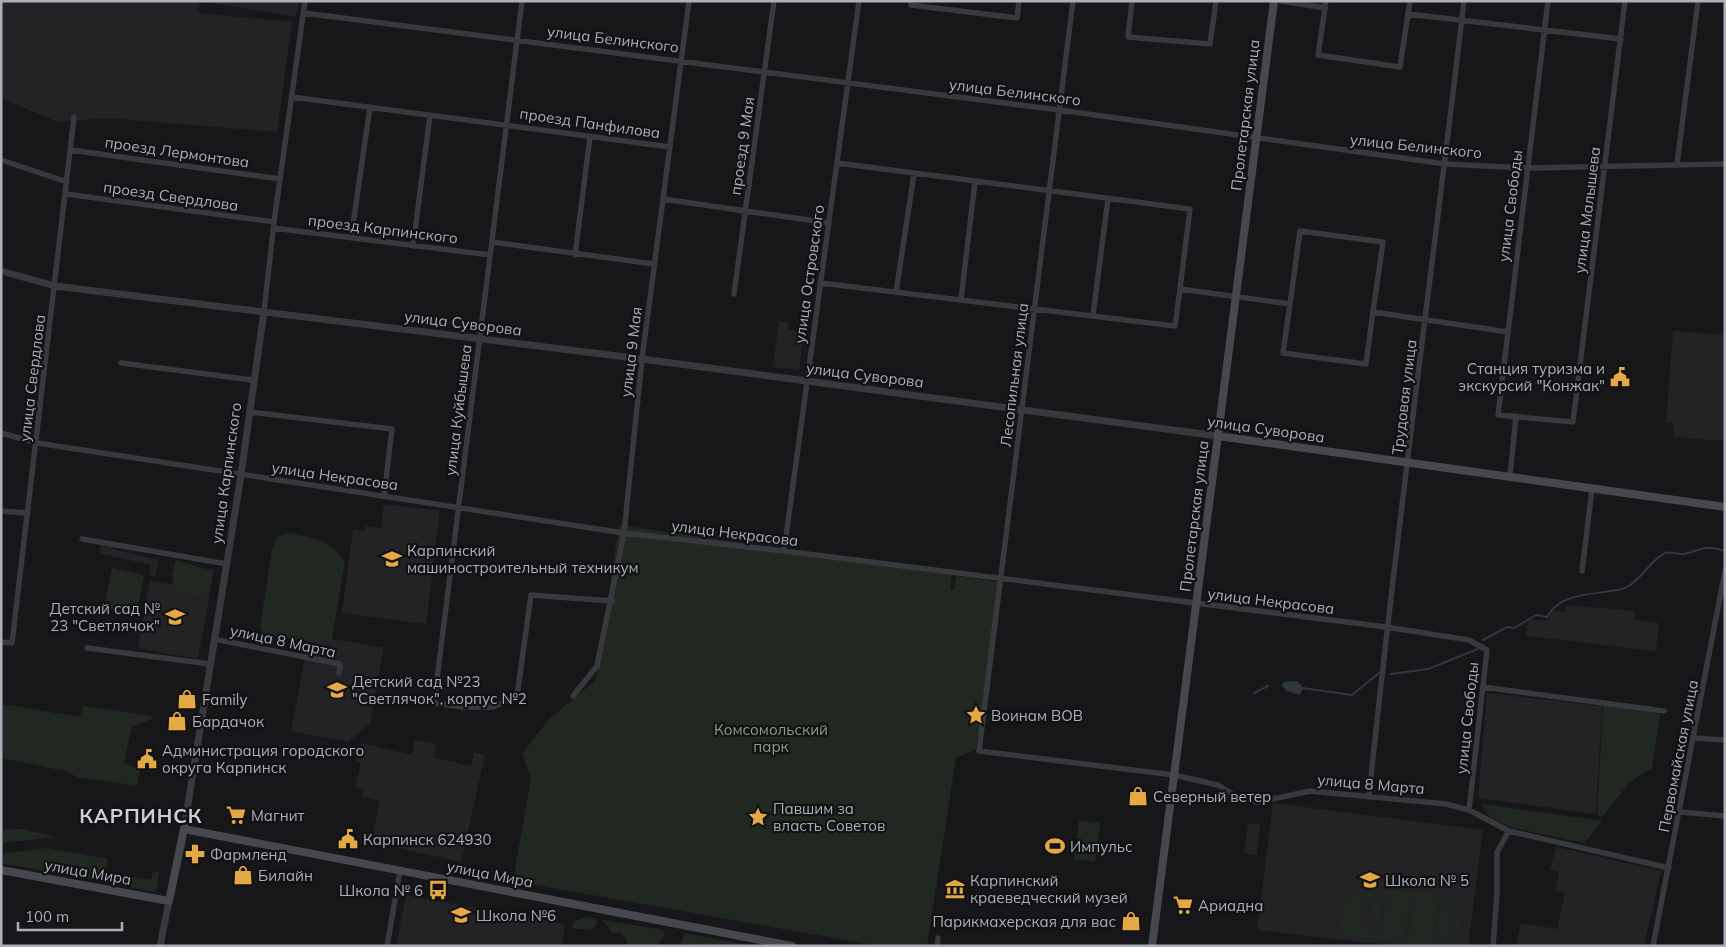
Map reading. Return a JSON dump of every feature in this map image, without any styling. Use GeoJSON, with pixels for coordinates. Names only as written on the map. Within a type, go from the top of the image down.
{"type":"FeatureCollection","features":[{"type":"Feature","properties":{"kind":"main road","name":"Пролетарская улица"},"geometry":{"type":"LineString","coordinates":[[1152,946],[1274,1]]}},
{"type":"Feature","properties":{"kind":"main road","name":"улица Суворова"},"geometry":{"type":"LineString","coordinates":[[1218,436],[1592,489],[1698,501],[1725,507]]}},
{"type":"Feature","properties":{"kind":"main road","name":"улица Мира"},"geometry":{"type":"LineString","coordinates":[[184,829],[792,946]]}},
{"type":"Feature","properties":{"kind":"main road","name":"улица Карпинского"},"geometry":{"type":"LineString","coordinates":[[169,901],[184,829]]}},
{"type":"Feature","properties":{"kind":"main road","name":"улица Мира"},"geometry":{"type":"LineString","coordinates":[[1,870],[169,901]]}},
{"type":"Feature","properties":{"kind":"street","name":"улица Карпинского"},"geometry":{"type":"LineString","coordinates":[[184,829],[241,475],[264,311],[273,225],[305,1]]}},
{"type":"Feature","properties":{"kind":"street","name":"улица Куйбышева"},"geometry":{"type":"LineString","coordinates":[[522,1],[434,703],[463,707],[493,707],[517,696],[531,595],[612,601]]}},
{"type":"Feature","properties":{"kind":"street","name":"улица 9 Мая"},"geometry":{"type":"LineString","coordinates":[[573,696],[597,666],[612,601],[624,533],[642,359],[689,1]]}},
{"type":"Feature","properties":{"kind":"street","name":"проезд 9 Мая"},"geometry":{"type":"LineString","coordinates":[[734,294],[774,1]]}},
{"type":"Feature","properties":{"kind":"street","name":"улица Островского"},"geometry":{"type":"LineString","coordinates":[[784,551],[859,1]]}},
{"type":"Feature","properties":{"kind":"street"},"geometry":{"type":"LineString","coordinates":[[911,1],[910,5],[1017,18],[1019,1]]}},
{"type":"Feature","properties":{"kind":"street","name":"Лесопильная улица"},"geometry":{"type":"LineString","coordinates":[[979,751],[1073,1]]}},
{"type":"Feature","properties":{"kind":"street"},"geometry":{"type":"LineString","coordinates":[[1132,1],[1128,37],[1210,44],[1216,1]]}},
{"type":"Feature","properties":{"kind":"street"},"geometry":{"type":"LineString","coordinates":[[1281,1],[1326,4],[1318,55],[1400,67],[1410,1]]}},
{"type":"Feature","properties":{"kind":"street","name":"Трудовая улица"},"geometry":{"type":"LineString","coordinates":[[1369,796],[1386,628],[1409,462],[1464,1]]}},
{"type":"Feature","properties":{"kind":"street","name":"улица Свободы"},"geometry":{"type":"LineString","coordinates":[[1516,416],[1498,415],[1548,1]]}},
{"type":"Feature","properties":{"kind":"street","name":"улица Малышева"},"geometry":{"type":"LineString","coordinates":[[1516,416],[1573,422],[1625,1]]}},
{"type":"Feature","properties":{"kind":"street"},"geometry":{"type":"LineString","coordinates":[[1677,164],[1698,1]]}},
{"type":"Feature","properties":{"kind":"street","name":"улица Белинского"},"geometry":{"type":"LineString","coordinates":[[304,13],[1060,110],[1445,164],[1528,168],[1725,164]]}},
{"type":"Feature","properties":{"kind":"street"},"geometry":{"type":"LineString","coordinates":[[1408,14],[1620,40]]}},
{"type":"Feature","properties":{"kind":"street"},"geometry":{"type":"LineString","coordinates":[[292,97],[507,124]]}},
{"type":"Feature","properties":{"kind":"street"},"geometry":{"type":"LineString","coordinates":[[351,238],[370,107]]}},
{"type":"Feature","properties":{"kind":"street"},"geometry":{"type":"LineString","coordinates":[[413,246],[430,115]]}},
{"type":"Feature","properties":{"kind":"street","name":"улица Свердлова"},"geometry":{"type":"LineString","coordinates":[[1,642],[12,643],[74,116]]}},
{"type":"Feature","properties":{"kind":"street","name":"проезд Панфилова"},"geometry":{"type":"LineString","coordinates":[[507,124],[670,147]]}},
{"type":"Feature","properties":{"kind":"street"},"geometry":{"type":"LineString","coordinates":[[575,255],[590,137]]}},
{"type":"Feature","properties":{"kind":"street","name":"проезд Лермонтова"},"geometry":{"type":"LineString","coordinates":[[71,150],[280,179]]}},
{"type":"Feature","properties":{"kind":"street"},"geometry":{"type":"LineString","coordinates":[[1,160],[67,182]]}},
{"type":"Feature","properties":{"kind":"street"},"geometry":{"type":"LineString","coordinates":[[821,283],[1175,326],[1180,289],[1190,210],[837,164]]}},
{"type":"Feature","properties":{"kind":"street"},"geometry":{"type":"LineString","coordinates":[[896,292],[914,174]]}},
{"type":"Feature","properties":{"kind":"street"},"geometry":{"type":"LineString","coordinates":[[961,300],[975,182]]}},
{"type":"Feature","properties":{"kind":"street","name":"проезд Свердлова"},"geometry":{"type":"LineString","coordinates":[[66,194],[273,225]]}},
{"type":"Feature","properties":{"kind":"street"},"geometry":{"type":"LineString","coordinates":[[663,199],[829,223]]}},
{"type":"Feature","properties":{"kind":"street"},"geometry":{"type":"LineString","coordinates":[[1093,315],[1108,199]]}},
{"type":"Feature","properties":{"kind":"street","name":"проезд Карпинского"},"geometry":{"type":"LineString","coordinates":[[273,225],[351,238],[490,255]]}},
{"type":"Feature","properties":{"kind":"street"},"geometry":{"type":"LineString","coordinates":[[1300,230],[1383,242],[1366,364],[1283,352],[1290,304],[1300,230]]}},
{"type":"Feature","properties":{"kind":"street"},"geometry":{"type":"LineString","coordinates":[[492,242],[575,255],[654,264]]}},
{"type":"Feature","properties":{"kind":"street","name":"улица Суворова"},"geometry":{"type":"LineString","coordinates":[[1,271],[55,286],[1022,408],[1218,436]]}},
{"type":"Feature","properties":{"kind":"street"},"geometry":{"type":"LineString","coordinates":[[1180,289],[1290,304]]}},
{"type":"Feature","properties":{"kind":"street"},"geometry":{"type":"LineString","coordinates":[[1374,312],[1508,332]]}},
{"type":"Feature","properties":{"kind":"street"},"geometry":{"type":"LineString","coordinates":[[121,363],[253,380]]}},
{"type":"Feature","properties":{"kind":"street"},"geometry":{"type":"LineString","coordinates":[[249,412],[392,429],[384,496]]}},
{"type":"Feature","properties":{"kind":"street"},"geometry":{"type":"LineString","coordinates":[[1510,476],[1516,416]]}},
{"type":"Feature","properties":{"kind":"street","name":"улица Некрасова"},"geometry":{"type":"LineString","coordinates":[[1,433],[37,443],[624,533],[1001,578],[1469,640]]}},
{"type":"Feature","properties":{"kind":"street"},"geometry":{"type":"LineString","coordinates":[[1582,571],[1592,489]]}},
{"type":"Feature","properties":{"kind":"street"},"geometry":{"type":"LineString","coordinates":[[1,511],[26,513]]}},
{"type":"Feature","properties":{"kind":"street"},"geometry":{"type":"LineString","coordinates":[[82,539],[227,564]]}},
{"type":"Feature","properties":{"kind":"street","name":"Первомайская улица"},"geometry":{"type":"LineString","coordinates":[[1653,946],[1725,571]]}},
{"type":"Feature","properties":{"kind":"street","name":"улица 8 Марта"},"geometry":{"type":"LineString","coordinates":[[214,639],[340,664],[339,673]]}},
{"type":"Feature","properties":{"kind":"street","name":"улица Свободы"},"geometry":{"type":"LineString","coordinates":[[1469,640],[1487,650],[1469,810]]}},
{"type":"Feature","properties":{"kind":"street"},"geometry":{"type":"LineString","coordinates":[[87,648],[210,664]]}},
{"type":"Feature","properties":{"kind":"street"},"geometry":{"type":"LineString","coordinates":[[1483,687],[1664,711]]}},
{"type":"Feature","properties":{"kind":"street"},"geometry":{"type":"LineString","coordinates":[[1694,738],[1725,740]]}},
{"type":"Feature","properties":{"kind":"street","name":"улица 8 Марта"},"geometry":{"type":"LineString","coordinates":[[979,751],[1174,775],[1218,785],[1239,798],[1258,802],[1310,791],[1446,804],[1469,810],[1509,831],[1669,868]]}},
{"type":"Feature","properties":{"kind":"street"},"geometry":{"type":"LineString","coordinates":[[1680,812],[1725,816]]}},
{"type":"Feature","properties":{"kind":"street"},"geometry":{"type":"LineString","coordinates":[[1492,946],[1497,893],[1497,852],[1509,831]]}},
{"type":"Feature","properties":{"kind":"street"},"geometry":{"type":"LineString","coordinates":[[387,946],[400,870]]}},
{"type":"Feature","properties":{"kind":"street","name":"улица Карпинского"},"geometry":{"type":"LineString","coordinates":[[160,946],[169,901]]}},
{"type":"Feature","properties":{"kind":"street"},"geometry":{"type":"LineString","coordinates":[[937,946],[938,938]]}},
{"type":"Feature","properties":{"kind":"shaded area"},"geometry":{"type":"Polygon","coordinates":[[[1,1],[200,1],[198,13],[292,22],[277,132],[107,118],[57,122],[1,98],[1,1]]]}},
{"type":"Feature","properties":{"kind":"shaded area"},"geometry":{"type":"Polygon","coordinates":[[[202,1],[299,1],[296,17],[202,1]]]}},
{"type":"Feature","properties":{"kind":"shaded area"},"geometry":{"type":"Polygon","coordinates":[[[779,321],[789,322],[788,330],[804,331],[799,370],[773,367],[779,321]]]}},
{"type":"Feature","properties":{"kind":"shaded area"},"geometry":{"type":"Polygon","coordinates":[[[1673,331],[1724,335],[1725,441],[1673,437],[1674,423],[1666,422],[1673,331]]]}},
{"type":"Feature","properties":{"kind":"shaded area","name":"Карпинский машиностроительный техникум"},"geometry":{"type":"Polygon","coordinates":[[[384,504],[440,511],[426,624],[342,613],[353,529],[365,531],[366,526],[381,528],[384,504]]]}},
{"type":"Feature","properties":{"kind":"shaded area"},"geometry":{"type":"Polygon","coordinates":[[[101,543],[113,546],[112,549],[159,560],[155,577],[149,575],[151,565],[99,553],[101,543]]]}},
{"type":"Feature","properties":{"kind":"shaded area","name":"Детский сад № 23 \"Светлячок\""},"geometry":{"type":"Polygon","coordinates":[[[178,564],[214,570],[198,659],[138,648],[150,581],[174,585],[178,564]]]}},
{"type":"Feature","properties":{"kind":"shaded area"},"geometry":{"type":"Polygon","coordinates":[[[1566,605],[1635,611],[1634,620],[1659,623],[1656,651],[1526,636],[1528,620],[1549,620],[1551,611],[1565,612],[1566,605]]]}},
{"type":"Feature","properties":{"kind":"shaded area","name":"Детский сад №23 \"Светлячок\", корпус №2"},"geometry":{"type":"Polygon","coordinates":[[[309,635],[384,648],[370,724],[348,742],[291,731],[309,635]]]}},
{"type":"Feature","properties":{"kind":"shaded area"},"geometry":{"type":"Polygon","coordinates":[[[1297,681],[1303,688],[1300,695],[1287,691],[1282,686],[1284,682],[1297,681]]]}},
{"type":"Feature","properties":{"kind":"shaded area"},"geometry":{"type":"Polygon","coordinates":[[[1487,693],[1602,706],[1596,814],[1478,798],[1487,693]]]}},
{"type":"Feature","properties":{"kind":"shaded area"},"geometry":{"type":"Polygon","coordinates":[[[415,740],[436,744],[434,758],[471,766],[474,752],[485,755],[461,862],[371,842],[380,801],[362,797],[365,782],[363,790],[355,788],[361,763],[356,761],[361,743],[412,755],[415,740]]]}},
{"type":"Feature","properties":{"kind":"shaded area","name":"Школа № 5"},"geometry":{"type":"Polygon","coordinates":[[[1273,803],[1483,830],[1468,946],[1398,946],[1257,930],[1273,803]]]}},
{"type":"Feature","properties":{"kind":"shaded area"},"geometry":{"type":"Polygon","coordinates":[[[1248,823],[1260,825],[1257,855],[1244,854],[1248,823]]]}},
{"type":"Feature","properties":{"kind":"shaded area"},"geometry":{"type":"Polygon","coordinates":[[[1556,847],[1661,871],[1644,946],[1516,946],[1521,923],[1557,929],[1565,893],[1555,891],[1559,872],[1550,870],[1556,847]]]}},
{"type":"Feature","properties":{"kind":"shaded area","name":"Школа №6"},"geometry":{"type":"Polygon","coordinates":[[[406,895],[565,924],[562,946],[396,946],[406,895]]]}},
{"type":"Feature","properties":{"kind":"green space","name":"Комсомольский парк"},"geometry":{"type":"Polygon","coordinates":[[[619,525],[952,574],[950,590],[954,590],[956,576],[1000,582],[976,749],[956,758],[927,946],[879,946],[513,881],[531,778],[522,754],[548,720],[596,680],[619,525]]]}},
{"type":"Feature","properties":{"kind":"green space"},"geometry":{"type":"Polygon","coordinates":[[[289,533],[314,538],[327,544],[345,562],[332,638],[327,644],[263,634],[260,628],[272,549],[277,537],[289,533]]]}},
{"type":"Feature","properties":{"kind":"green space"},"geometry":{"type":"Polygon","coordinates":[[[176,560],[211,571],[208,594],[186,598],[174,588],[172,574],[176,560]]]}},
{"type":"Feature","properties":{"kind":"green space"},"geometry":{"type":"Polygon","coordinates":[[[112,568],[144,575],[136,616],[104,609],[112,568]]]}},
{"type":"Feature","properties":{"kind":"green space"},"geometry":{"type":"Polygon","coordinates":[[[1,704],[80,717],[83,706],[153,716],[152,719],[132,726],[124,764],[140,768],[137,786],[77,777],[65,771],[1,758],[1,704]]]}},
{"type":"Feature","properties":{"kind":"green space"},"geometry":{"type":"Polygon","coordinates":[[[1603,704],[1660,714],[1652,768],[1629,783],[1602,817],[1597,815],[1603,704]]]}},
{"type":"Feature","properties":{"kind":"green space"},"geometry":{"type":"Polygon","coordinates":[[[1481,804],[1602,821],[1584,843],[1513,828],[1491,818],[1481,804]]]}},
{"type":"Feature","properties":{"kind":"green space"},"geometry":{"type":"Polygon","coordinates":[[[1079,821],[1100,823],[1095,862],[1074,859],[1079,821]]]}},
{"type":"Feature","properties":{"kind":"green space"},"geometry":{"type":"Polygon","coordinates":[[[22,829],[57,837],[1,843],[1,830],[22,829]]]}},
{"type":"Feature","properties":{"kind":"green space"},"geometry":{"type":"Polygon","coordinates":[[[46,848],[108,859],[106,872],[151,880],[153,871],[159,872],[156,892],[1,863],[1,854],[46,848]]]}},
{"type":"Feature","properties":{"kind":"green space"},"geometry":{"type":"Polygon","coordinates":[[[1385,889],[1468,898],[1467,903],[1448,899],[1457,910],[1460,922],[1456,934],[1445,944],[1456,946],[1428,946],[1338,934],[1343,906],[1350,895],[1369,894],[1385,889]],[[1382,893],[1366,901],[1360,917],[1366,929],[1381,936],[1387,893],[1382,893]],[[1410,896],[1404,939],[1408,940],[1415,897],[1410,896]],[[1438,900],[1432,943],[1441,941],[1448,936],[1453,930],[1455,923],[1455,915],[1452,909],[1447,903],[1438,900]]]}},
{"type":"Feature","properties":{"kind":"green space"},"geometry":{"type":"Polygon","coordinates":[[[1371,903],[1381,905],[1379,922],[1369,921],[1371,903]]]}},
{"type":"Feature","properties":{"kind":"green space"},"geometry":{"type":"Polygon","coordinates":[[[1440,910],[1452,911],[1449,936],[1437,934],[1440,910]]]}},
{"type":"Feature","properties":{"kind":"green space"},"geometry":{"type":"Polygon","coordinates":[[[587,917],[595,919],[597,923],[592,930],[571,928],[575,921],[587,917]]]}},
{"type":"Feature","properties":{"kind":"green space"},"geometry":{"type":"Polygon","coordinates":[[[602,920],[663,930],[665,934],[657,946],[628,946],[625,937],[620,933],[613,933],[602,920]]]}},
{"type":"Feature","properties":{"kind":"green space"},"geometry":{"type":"Polygon","coordinates":[[[684,933],[743,944],[743,946],[681,944],[684,933]]]}},
{"type":"Feature","properties":{"kind":"waterway"},"geometry":{"type":"LineString","coordinates":[[1483,640],[1507,627],[1514,628],[1536,615],[1547,617],[1553,609],[1570,598],[1628,587],[1655,560],[1665,553],[1684,554],[1703,548],[1724,551]]}},
{"type":"Feature","properties":{"kind":"waterway"},"geometry":{"type":"LineString","coordinates":[[1391,674],[1428,669],[1478,649]]}},
{"type":"Feature","properties":{"kind":"waterway"},"geometry":{"type":"LineString","coordinates":[[1302,688],[1352,695],[1379,673]]}},
{"type":"Feature","properties":{"kind":"waterway"},"geometry":{"type":"LineString","coordinates":[[1254,693],[1268,686]]}},
{"type":"Feature","properties":{"kind":"place","name":"Станция туризма и экскурсий \"Конжак\""},"geometry":{"type":"Point","coordinates":[1620,377]}},
{"type":"Feature","properties":{"kind":"place","name":"Карпинский машиностроительный техникум"},"geometry":{"type":"Point","coordinates":[392,559]}},
{"type":"Feature","properties":{"kind":"place","name":"Детский сад № 23 \"Светлячок\""},"geometry":{"type":"Point","coordinates":[175,617]}},
{"type":"Feature","properties":{"kind":"place","name":"Детский сад №23 \"Светлячок\", корпус №2"},"geometry":{"type":"Point","coordinates":[337,690]}},
{"type":"Feature","properties":{"kind":"place","name":"Family"},"geometry":{"type":"Point","coordinates":[187,699]}},
{"type":"Feature","properties":{"kind":"place","name":"Воинам ВОВ"},"geometry":{"type":"Point","coordinates":[976,715]}},
{"type":"Feature","properties":{"kind":"place","name":"Бардачок"},"geometry":{"type":"Point","coordinates":[177,721]}},
{"type":"Feature","properties":{"kind":"place","name":"Администрация городского округа Карпинск"},"geometry":{"type":"Point","coordinates":[147,759]}},
{"type":"Feature","properties":{"kind":"place","name":"Северный ветер"},"geometry":{"type":"Point","coordinates":[1138,796]}},
{"type":"Feature","properties":{"kind":"place","name":"Магнит"},"geometry":{"type":"Point","coordinates":[236,815]}},
{"type":"Feature","properties":{"kind":"place","name":"Павшим за власть Советов"},"geometry":{"type":"Point","coordinates":[758,817]}},
{"type":"Feature","properties":{"kind":"place","name":"Карпинск 624930"},"geometry":{"type":"Point","coordinates":[348,839]}},
{"type":"Feature","properties":{"kind":"place","name":"Импульс"},"geometry":{"type":"Point","coordinates":[1055,846]}},
{"type":"Feature","properties":{"kind":"place","name":"Фармленд"},"geometry":{"type":"Point","coordinates":[195,854]}},
{"type":"Feature","properties":{"kind":"place","name":"Билайн"},"geometry":{"type":"Point","coordinates":[243,875]}},
{"type":"Feature","properties":{"kind":"place","name":"Школа № 5"},"geometry":{"type":"Point","coordinates":[1370,880]}},
{"type":"Feature","properties":{"kind":"place","name":"Карпинский краеведческий музей"},"geometry":{"type":"Point","coordinates":[955,889]}},
{"type":"Feature","properties":{"kind":"place","name":"Школа № 6"},"geometry":{"type":"Point","coordinates":[438,890]}},
{"type":"Feature","properties":{"kind":"place","name":"Ариадна"},"geometry":{"type":"Point","coordinates":[1183,905]}},
{"type":"Feature","properties":{"kind":"place","name":"Школа №6"},"geometry":{"type":"Point","coordinates":[461,915]}},
{"type":"Feature","properties":{"kind":"place","name":"Парикмахерская для вас"},"geometry":{"type":"Point","coordinates":[1131,921]}},
{"type":"Feature","properties":{"kind":"district","name":"КАРПИНСК"},"geometry":{"type":"Point","coordinates":[141,815]}}]}
